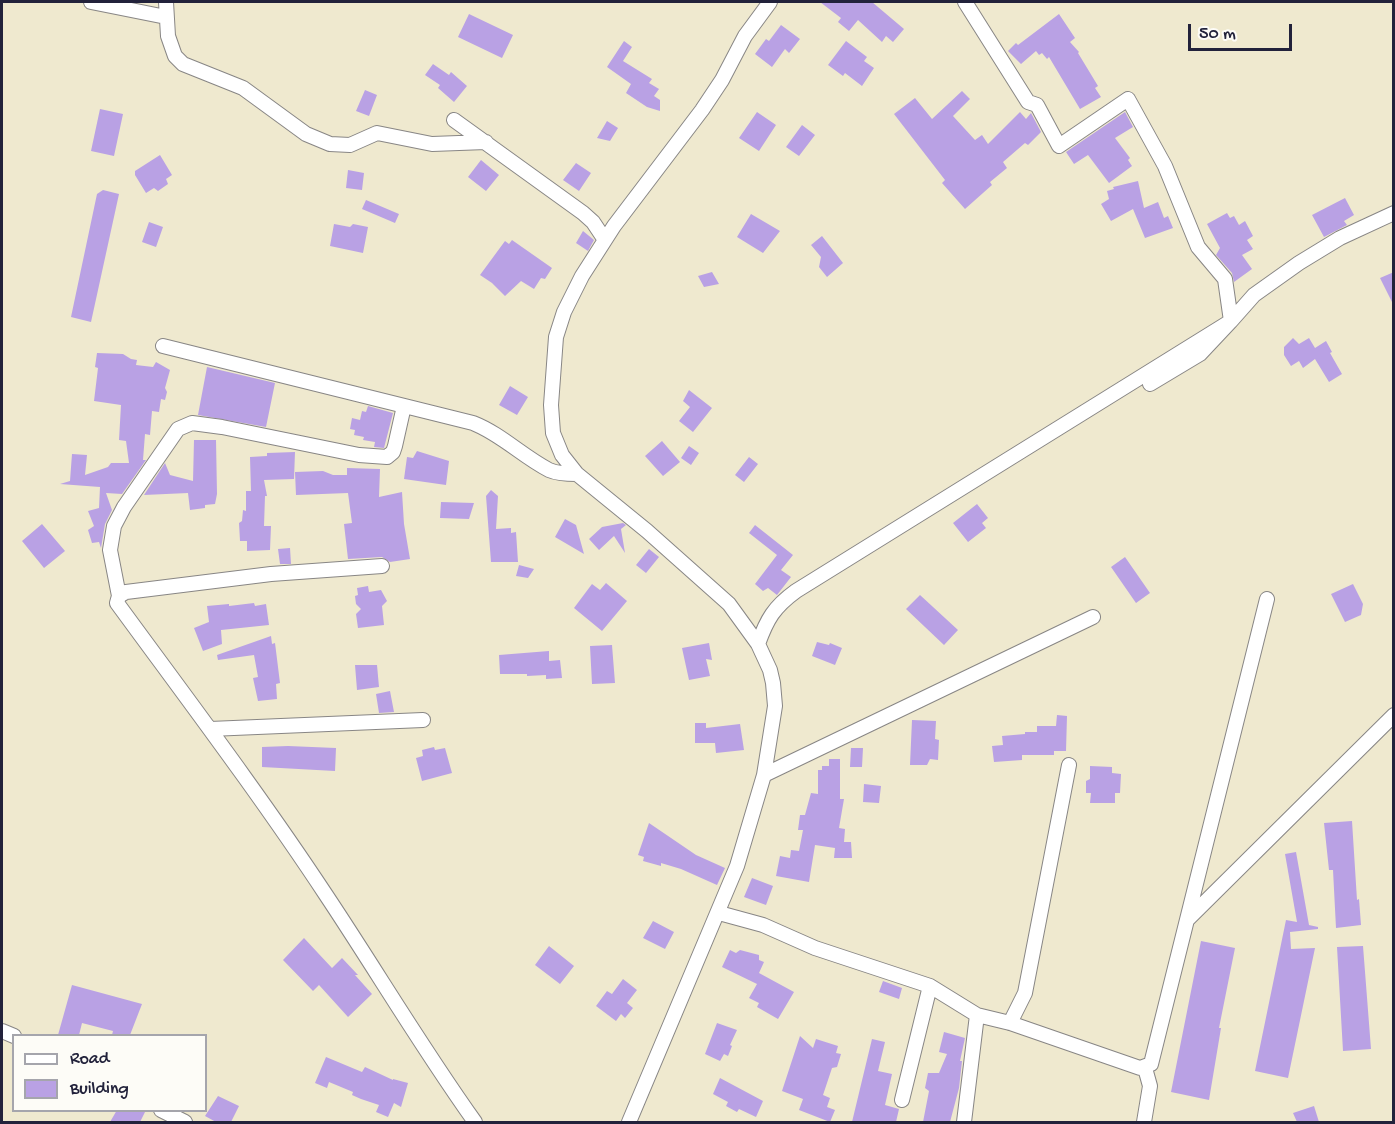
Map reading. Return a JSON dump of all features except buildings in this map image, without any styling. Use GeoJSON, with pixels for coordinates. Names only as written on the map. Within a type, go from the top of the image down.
{"type":"FeatureCollection","features":[{"type":"Feature","properties":{"kind":"street"},"geometry":{"type":"LineString","coordinates":[[91,2],[166,17]]}},
{"type":"Feature","properties":{"kind":"street"},"geometry":{"type":"LineString","coordinates":[[166,2],[168,36],[176,56],[183,64],[243,88],[306,134],[330,144],[351,145],[377,133],[432,144],[486,142]]}},
{"type":"Feature","properties":{"kind":"street"},"geometry":{"type":"LineString","coordinates":[[629,1122],[738,866],[764,775],[775,706],[774,683],[758,644],[729,604],[647,531],[577,474],[562,455],[553,433],[550,405],[556,337],[564,312],[582,276],[605,240],[702,110],[722,80],[745,36],[770,2]]}},
{"type":"Feature","properties":{"kind":"street"},"geometry":{"type":"LineString","coordinates":[[965,2],[1028,102],[1037,105],[1059,146],[1128,99],[1165,166],[1198,247],[1225,279],[1231,321]]}},
{"type":"Feature","properties":{"kind":"street"},"geometry":{"type":"LineString","coordinates":[[454,120],[583,213],[593,222],[605,240]]}},
{"type":"Feature","properties":{"kind":"street"},"geometry":{"type":"LineString","coordinates":[[1150,384],[1200,354],[1254,295],[1299,263],[1340,238],[1394,213]]}},
{"type":"Feature","properties":{"kind":"street"},"geometry":{"type":"LineString","coordinates":[[758,644],[775,609],[796,591],[1231,321]]}},
{"type":"Feature","properties":{"kind":"street"},"geometry":{"type":"LineString","coordinates":[[163,346],[473,423],[502,437],[550,471],[577,474]]}},
{"type":"Feature","properties":{"kind":"street"},"geometry":{"type":"LineString","coordinates":[[404,406],[395,446],[393,452],[387,457],[359,455],[212,425],[192,423],[178,429],[124,507],[114,526],[110,550],[119,596],[117,603],[210,729],[325,894],[433,1063],[475,1122]]}},
{"type":"Feature","properties":{"kind":"street"},"geometry":{"type":"LineString","coordinates":[[119,596],[126,592],[271,574],[382,566]]}},
{"type":"Feature","properties":{"kind":"street"},"geometry":{"type":"LineString","coordinates":[[718,913],[763,925],[815,948],[930,986],[977,1015],[1010,1023],[1145,1068],[1154,1058],[1186,920],[1267,598]]}},
{"type":"Feature","properties":{"kind":"street"},"geometry":{"type":"LineString","coordinates":[[764,775],[1093,617]]}},
{"type":"Feature","properties":{"kind":"street"},"geometry":{"type":"LineString","coordinates":[[1186,920],[1394,715]]}},
{"type":"Feature","properties":{"kind":"street"},"geometry":{"type":"LineString","coordinates":[[210,729],[423,720]]}},
{"type":"Feature","properties":{"kind":"street"},"geometry":{"type":"LineString","coordinates":[[1010,1023],[1025,993],[1069,765]]}},
{"type":"Feature","properties":{"kind":"street"},"geometry":{"type":"LineString","coordinates":[[902,1100],[930,986]]}},
{"type":"Feature","properties":{"kind":"street"},"geometry":{"type":"LineString","coordinates":[[964,1122],[977,1015]]}},
{"type":"Feature","properties":{"kind":"street"},"geometry":{"type":"LineString","coordinates":[[1144,1122],[1150,1086],[1145,1068]]}},
{"type":"Feature","properties":{"kind":"street"},"geometry":{"type":"LineString","coordinates":[[165,1112],[185,1122]]}}]}
